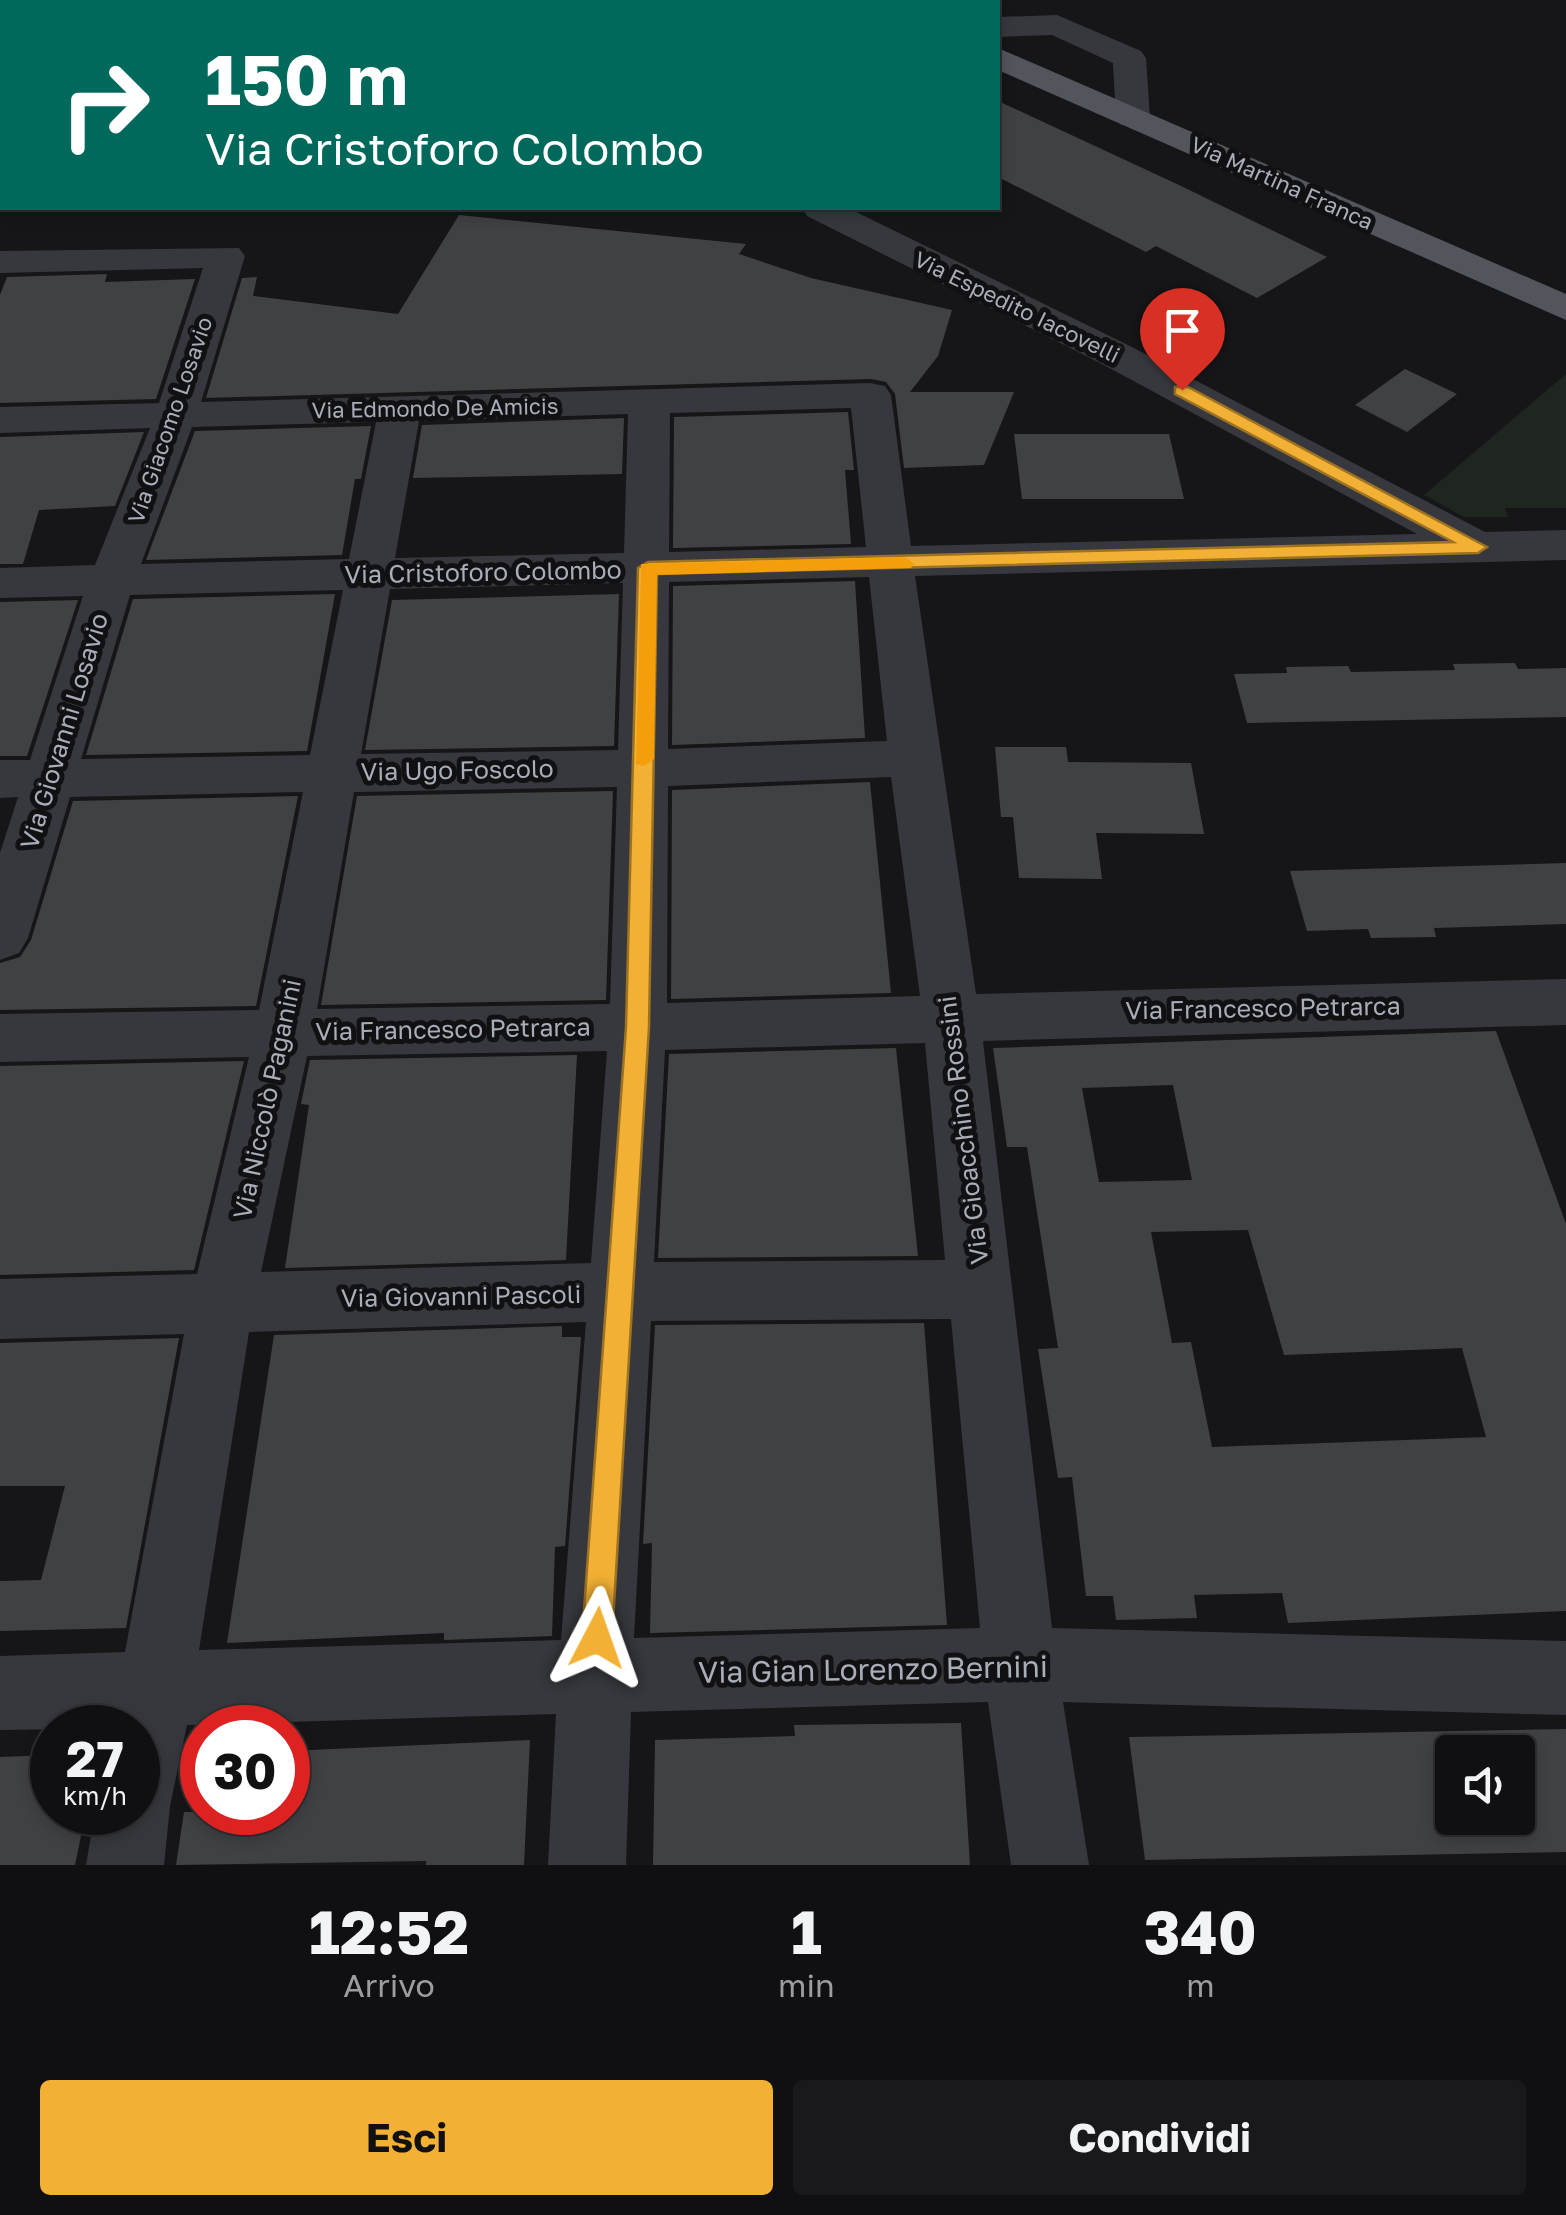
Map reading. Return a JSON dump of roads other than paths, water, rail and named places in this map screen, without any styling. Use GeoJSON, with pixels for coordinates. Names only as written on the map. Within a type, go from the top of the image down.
{"type":"FeatureCollection","features":[{"type":"Feature","properties":{"kind":"main road","name":"Via Martina Franca"},"geometry":{"type":"LineString","coordinates":[[1000,59],[1133,118],[1452,246],[1566,308]]}},
{"type":"Feature","properties":{"kind":"street"},"geometry":{"type":"LineString","coordinates":[[1000,27],[1057,25],[1129,58],[1133,118]]}},
{"type":"Feature","properties":{"kind":"street","name":"Via Espedito Iacovelli"},"geometry":{"type":"LineString","coordinates":[[824,210],[1116,355],[1478,547]]}},
{"type":"Feature","properties":{"kind":"street","name":"Via Giacomo Losavio"},"geometry":{"type":"LineString","coordinates":[[0,263],[226,256],[176,415],[111,582]]}},
{"type":"Feature","properties":{"kind":"street","name":"Via Edmondo De Amicis"},"geometry":{"type":"LineString","coordinates":[[0,420],[870,395]]}},
{"type":"Feature","properties":{"kind":"street","name":"Via Gioacchino Rossini"},"geometry":{"type":"LineString","coordinates":[[870,395],[914,758],[951,1015],[1020,1664],[1050,1865]]}},
{"type":"Feature","properties":{"kind":"street"},"geometry":{"type":"LineString","coordinates":[[587,1865],[595,1676],[638,1027],[649,403]]}},
{"type":"Feature","properties":{"kind":"street","name":"Via Niccolò Paganini"},"geometry":{"type":"LineString","coordinates":[[152,1705],[222,1302],[284,1030],[400,408]]}},
{"type":"Feature","properties":{"kind":"street","name":"Via Cristoforo Colombo"},"geometry":{"type":"LineString","coordinates":[[0,583],[1566,545]]}},
{"type":"Feature","properties":{"kind":"street","name":"Via Giovanni Losavio"},"geometry":{"type":"LineString","coordinates":[[0,938],[24,779],[111,582]]}},
{"type":"Feature","properties":{"kind":"street","name":"Via Ugo Foscolo"},"geometry":{"type":"LineString","coordinates":[[24,779],[644,768],[914,758]]}},
{"type":"Feature","properties":{"kind":"street","name":"Via Francesco Petrarca"},"geometry":{"type":"LineString","coordinates":[[0,1038],[284,1030],[638,1027],[951,1015],[1566,1002]]}},
{"type":"Feature","properties":{"kind":"street","name":"Via Giovanni Pascoli"},"geometry":{"type":"LineString","coordinates":[[0,1308],[619,1292],[981,1289]]}},
{"type":"Feature","properties":{"kind":"street","name":"Via Gian Lorenzo Bernini"},"geometry":{"type":"LineString","coordinates":[[0,1693],[1020,1664],[1566,1678]]}},
{"type":"Feature","properties":{"kind":"street"},"geometry":{"type":"LineString","coordinates":[[125,1865],[130,1835]]}}]}
